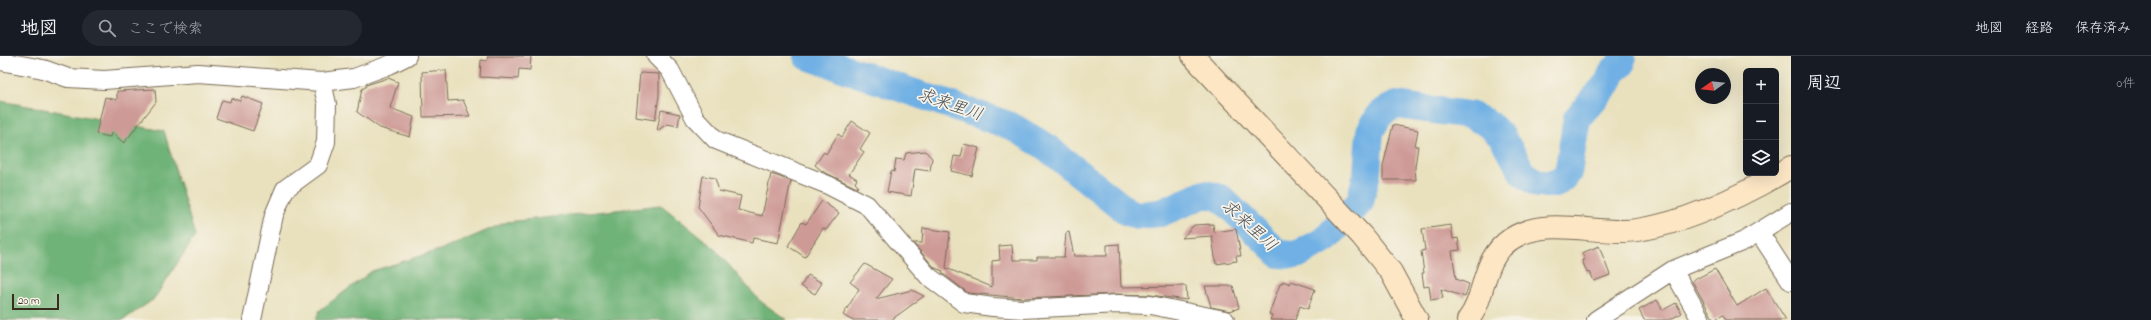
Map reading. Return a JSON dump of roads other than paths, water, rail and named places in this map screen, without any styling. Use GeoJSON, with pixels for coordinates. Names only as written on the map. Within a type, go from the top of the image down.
{"type":"FeatureCollection","features":[{"type":"Feature","properties":{"kind":"street"},"geometry":{"type":"LineString","coordinates":[[0,61],[43,69],[68,78],[104,80],[198,73],[322,82],[354,78],[389,65],[407,56]]}},
{"type":"Feature","properties":{"kind":"street"},"geometry":{"type":"LineString","coordinates":[[656,56],[670,70],[695,118],[716,140],[828,185],[867,205],[928,276],[964,302],[993,307],[1023,309],[1118,304],[1150,305],[1225,320]]}},
{"type":"Feature","properties":{"kind":"street"},"geometry":{"type":"LineString","coordinates":[[1193,56],[1362,236],[1390,272],[1417,320]]}},
{"type":"Feature","properties":{"kind":"street"},"geometry":{"type":"LineString","coordinates":[[252,320],[274,215],[286,190],[318,165],[326,142],[328,104],[322,82]]}},
{"type":"Feature","properties":{"kind":"street"},"geometry":{"type":"LineString","coordinates":[[1468,320],[1475,311],[1482,282],[1494,256],[1516,236],[1528,231],[1550,228],[1635,230],[1664,224],[1764,183],[1791,167]]}},
{"type":"Feature","properties":{"kind":"street"},"geometry":{"type":"LineString","coordinates":[[1596,320],[1673,270],[1744,241],[1791,212]]}},
{"type":"Feature","properties":{"kind":"street"},"geometry":{"type":"LineString","coordinates":[[1759,232],[1791,281]]}},
{"type":"Feature","properties":{"kind":"street"},"geometry":{"type":"LineString","coordinates":[[1673,270],[1701,320]]}},
{"type":"Feature","properties":{"kind":"waterway","name":"求来里川"},"geometry":{"type":"LineString","coordinates":[[807,56],[1011,126],[1045,146],[1128,212],[1138,215],[1160,213],[1205,194],[1221,198],[1279,254],[1297,255],[1325,240],[1360,202],[1367,173],[1370,131],[1381,113],[1396,105],[1470,115],[1489,124],[1502,137],[1523,173],[1538,184],[1556,184],[1568,173],[1577,118],[1608,83],[1613,71],[1621,65],[1622,56]]}}]}
